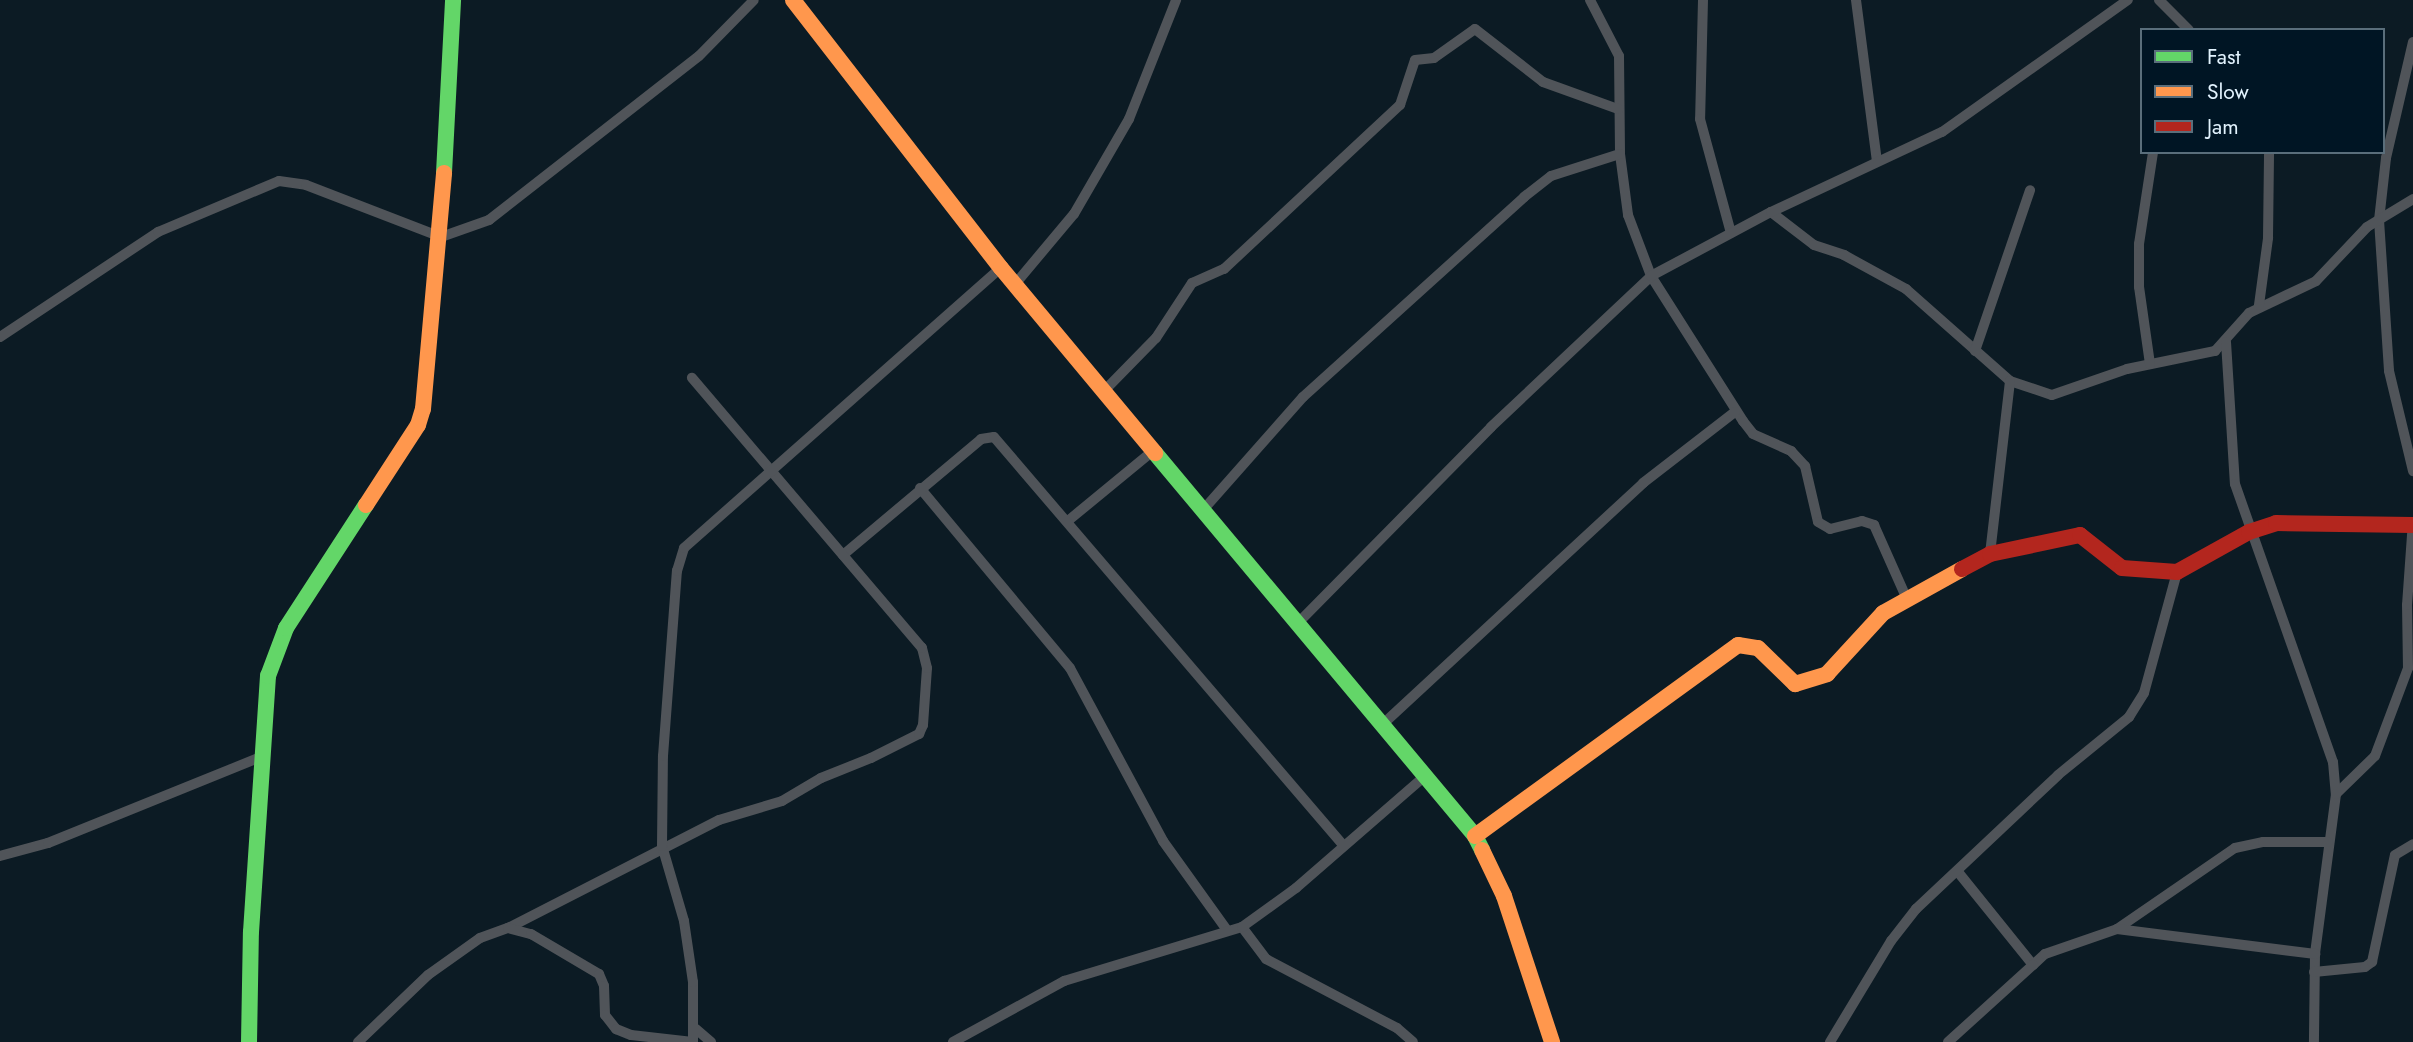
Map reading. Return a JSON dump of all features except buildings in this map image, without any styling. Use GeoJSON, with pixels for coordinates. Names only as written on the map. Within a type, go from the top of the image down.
{"type":"FeatureCollection","features":[{"type":"Feature","properties":{"kind":"street"},"geometry":{"type":"LineString","coordinates":[[249,1042],[261,757],[268,676],[286,628],[418,425],[433,324],[441,237],[453,0]]}},
{"type":"Feature","properties":{"kind":"street"},"geometry":{"type":"LineString","coordinates":[[0,337],[158,232],[279,181],[306,185],[441,237],[489,220],[536,187],[699,56],[754,0]]}},
{"type":"Feature","properties":{"kind":"street"},"geometry":{"type":"LineString","coordinates":[[793,0],[1001,268],[1475,836],[1504,896],[1552,1042]]}},
{"type":"Feature","properties":{"kind":"street"},"geometry":{"type":"LineString","coordinates":[[1016,283],[1074,214],[1129,119],[1176,0]]}},
{"type":"Feature","properties":{"kind":"street"},"geometry":{"type":"LineString","coordinates":[[1590,0],[1619,56],[1620,154],[1629,215],[1651,276],[1735,412],[1753,434],[1791,452],[1804,466],[1823,528],[1862,521],[1874,525],[1906,597]]}},
{"type":"Feature","properties":{"kind":"street"},"geometry":{"type":"LineString","coordinates":[[1703,0],[1700,119],[1731,233]]}},
{"type":"Feature","properties":{"kind":"street"},"geometry":{"type":"LineString","coordinates":[[1856,0],[1877,161]]}},
{"type":"Feature","properties":{"kind":"street"},"geometry":{"type":"LineString","coordinates":[[1297,624],[1491,427],[1651,276],[1771,212],[1942,132],[2128,0]]}},
{"type":"Feature","properties":{"kind":"street"},"geometry":{"type":"LineString","coordinates":[[2159,0],[2183,28]]}},
{"type":"Feature","properties":{"kind":"street"},"geometry":{"type":"LineString","coordinates":[[1105,390],[1156,338],[1192,283],[1224,269],[1400,105],[1415,60],[1434,58],[1475,29],[1543,82],[1618,109]]}},
{"type":"Feature","properties":{"kind":"street"},"geometry":{"type":"LineString","coordinates":[[2413,42],[2386,158],[2379,220],[2389,371],[2413,471]]}},
{"type":"Feature","properties":{"kind":"street"},"geometry":{"type":"LineString","coordinates":[[1203,510],[1303,397],[1524,197],[1551,176],[1620,154]]}},
{"type":"Feature","properties":{"kind":"street"},"geometry":{"type":"LineString","coordinates":[[2150,364],[2138,287],[2139,244],[2153,154]]}},
{"type":"Feature","properties":{"kind":"street"},"geometry":{"type":"LineString","coordinates":[[2259,305],[2268,238],[2269,154]]}},
{"type":"Feature","properties":{"kind":"street"},"geometry":{"type":"LineString","coordinates":[[1975,351],[2030,190]]}},
{"type":"Feature","properties":{"kind":"street"},"geometry":{"type":"LineString","coordinates":[[1771,212],[1814,245],[1906,289],[2010,381],[2041,393],[2062,394],[2150,364],[2200,356],[2226,342],[2259,305],[2327,273],[2356,238],[2413,199]]}},
{"type":"Feature","properties":{"kind":"street"},"geometry":{"type":"LineString","coordinates":[[508,928],[531,934],[599,974],[604,986],[605,1015],[616,1028],[631,1035],[693,1042],[696,1029],[684,921],[662,846],[663,756],[677,570],[684,548],[697,532],[1001,268]]}},
{"type":"Feature","properties":{"kind":"street"},"geometry":{"type":"LineString","coordinates":[[2226,342],[2235,484],[2249,532],[2328,737],[2336,794],[2315,954],[2314,1042]]}},
{"type":"Feature","properties":{"kind":"street"},"geometry":{"type":"LineString","coordinates":[[358,1042],[428,975],[480,937],[508,928],[662,846],[719,820],[782,801],[821,778],[919,734],[927,706],[922,648],[692,378]]}},
{"type":"Feature","properties":{"kind":"street"},"geometry":{"type":"LineString","coordinates":[[1990,554],[2010,381]]}},
{"type":"Feature","properties":{"kind":"street"},"geometry":{"type":"LineString","coordinates":[[1383,724],[1643,483],[1735,412]]}},
{"type":"Feature","properties":{"kind":"street"},"geometry":{"type":"LineString","coordinates":[[843,555],[981,439],[994,437],[1069,520],[1343,845]]}},
{"type":"Feature","properties":{"kind":"street"},"geometry":{"type":"LineString","coordinates":[[1069,520],[1154,450]]}},
{"type":"Feature","properties":{"kind":"street"},"geometry":{"type":"LineString","coordinates":[[920,488],[1070,668],[1141,793],[1163,841],[1227,930]]}},
{"type":"Feature","properties":{"kind":"street"},"geometry":{"type":"LineString","coordinates":[[1475,836],[1738,645],[1758,648],[1790,682],[1804,682],[1838,666],[1876,620],[1906,597],[1990,554],[2080,535],[2122,568],[2177,572],[2249,532],[2276,523],[2303,521],[2413,524],[2407,605],[2409,668],[2375,756],[2336,794]]}},
{"type":"Feature","properties":{"kind":"street"},"geometry":{"type":"LineString","coordinates":[[1829,1042],[1891,941],[1916,909],[2058,775],[2129,717],[2144,693],[2177,572]]}},
{"type":"Feature","properties":{"kind":"street"},"geometry":{"type":"LineString","coordinates":[[0,856],[48,843],[261,757]]}},
{"type":"Feature","properties":{"kind":"street"},"geometry":{"type":"LineString","coordinates":[[953,1042],[1064,981],[1242,927],[1296,888],[1426,775]]}},
{"type":"Feature","properties":{"kind":"street"},"geometry":{"type":"LineString","coordinates":[[1948,1042],[2045,954],[2117,929],[2210,861],[2235,848],[2263,842],[2328,842]]}},
{"type":"Feature","properties":{"kind":"street"},"geometry":{"type":"LineString","coordinates":[[2314,972],[2365,967],[2372,962],[2395,855],[2413,844]]}},
{"type":"Feature","properties":{"kind":"street"},"geometry":{"type":"LineString","coordinates":[[1958,872],[2033,965]]}},
{"type":"Feature","properties":{"kind":"street"},"geometry":{"type":"LineString","coordinates":[[1242,927],[1266,959],[1397,1028],[1413,1042]]}},
{"type":"Feature","properties":{"kind":"street"},"geometry":{"type":"LineString","coordinates":[[2117,929],[2315,954]]}},
{"type":"Feature","properties":{"kind":"street"},"geometry":{"type":"LineString","coordinates":[[696,1029],[712,1042]]}},
{"type":"Feature","properties":{"kind":"traffic: fast"},"geometry":{"type":"LineString","coordinates":[[444,173],[453,0]]}},
{"type":"Feature","properties":{"kind":"traffic: fast"},"geometry":{"type":"LineString","coordinates":[[1155,453],[1475,836],[1482,850]]}},
{"type":"Feature","properties":{"kind":"traffic: fast"},"geometry":{"type":"LineString","coordinates":[[249,1042],[251,932],[268,676],[286,628],[366,505]]}},
{"type":"Feature","properties":{"kind":"traffic: slow"},"geometry":{"type":"LineString","coordinates":[[793,0],[1001,268],[1155,453]]}},
{"type":"Feature","properties":{"kind":"traffic: slow"},"geometry":{"type":"LineString","coordinates":[[366,505],[418,425],[423,409],[444,173]]}},
{"type":"Feature","properties":{"kind":"traffic: slow"},"geometry":{"type":"LineString","coordinates":[[1475,836],[1738,645],[1758,648],[1795,684],[1827,674],[1883,613],[1962,569]]}},
{"type":"Feature","properties":{"kind":"traffic: slow"},"geometry":{"type":"LineString","coordinates":[[1482,850],[1504,896],[1552,1042]]}},
{"type":"Feature","properties":{"kind":"traffic: jam"},"geometry":{"type":"LineString","coordinates":[[1962,569],[1990,554],[2080,535],[2122,568],[2177,572],[2249,532],[2276,523],[2413,525]]}}]}
